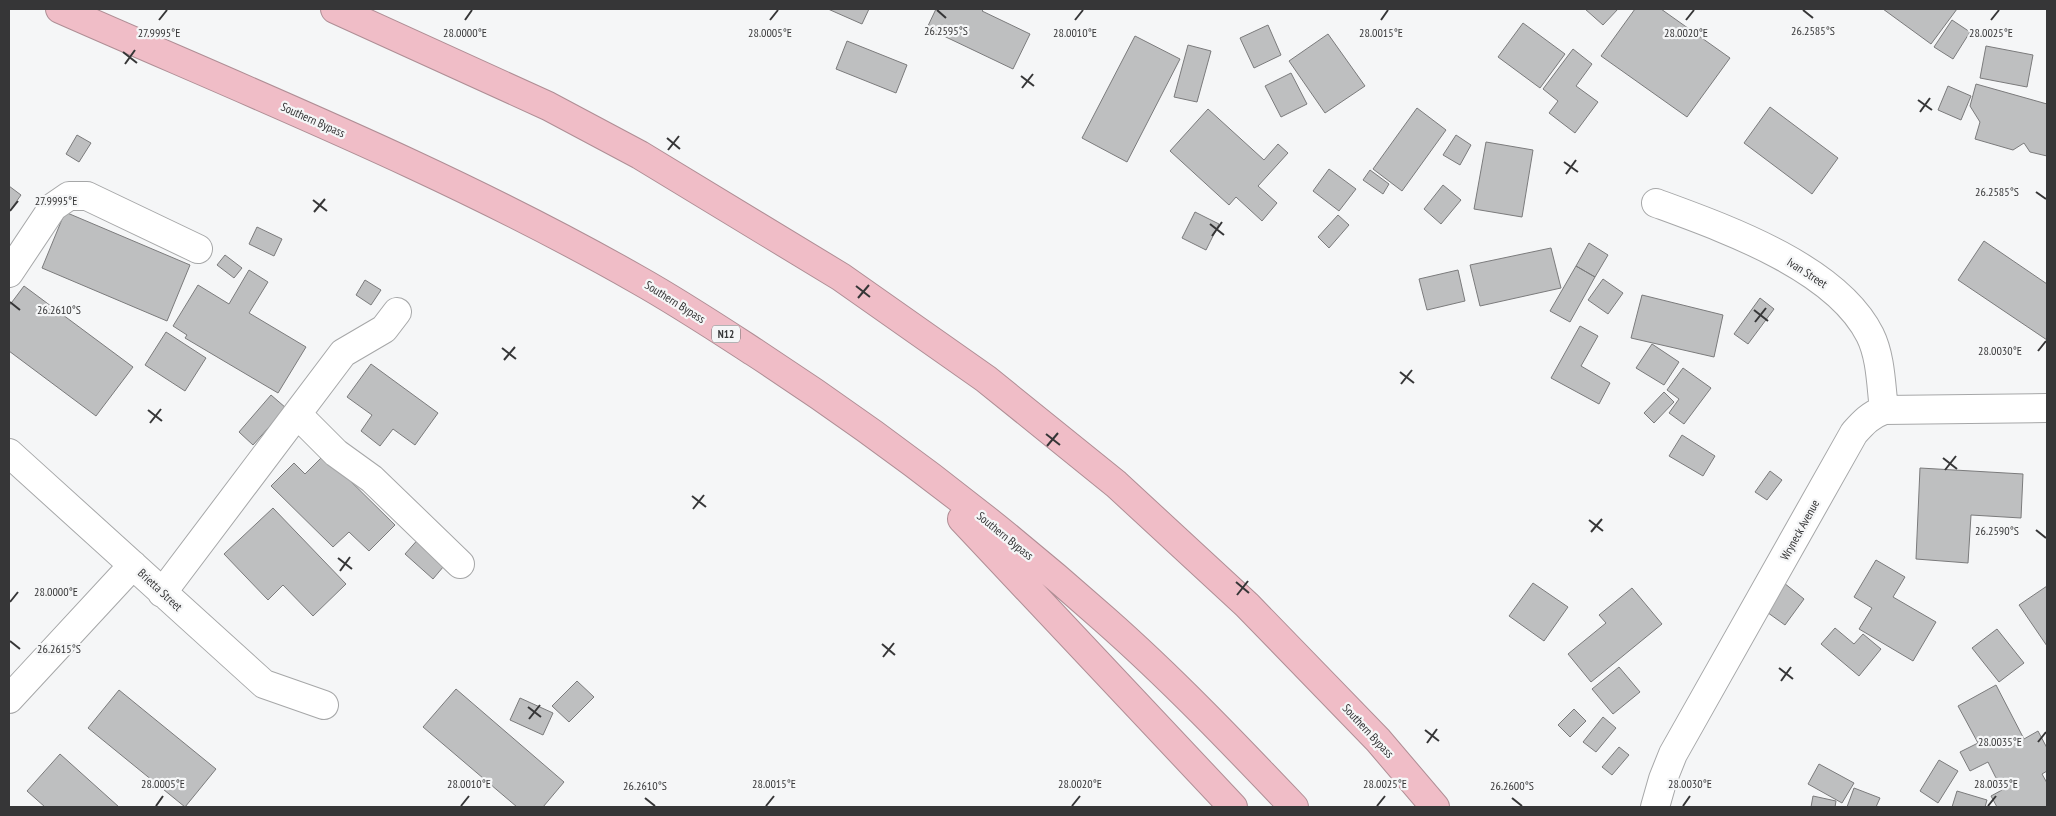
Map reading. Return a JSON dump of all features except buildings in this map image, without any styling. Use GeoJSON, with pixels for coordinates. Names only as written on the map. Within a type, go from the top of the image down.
{"type":"FeatureCollection","features":[{"type":"Feature","properties":{"kind":"highway","name":"Southern Bypass"},"geometry":{"type":"LineString","coordinates":[[60,9],[476,195],[641,281],[809,388],[894,448],[1022,548],[1106,621],[1215,724],[1294,807]]}},
{"type":"Feature","properties":{"kind":"highway","name":"Southern Bypass"},"geometry":{"type":"LineString","coordinates":[[335,9],[548,106],[640,155],[841,277],[986,379],[1116,484],[1247,605],[1378,740],[1436,807]]}},
{"type":"Feature","properties":{"kind":"highway"},"geometry":{"type":"LineString","coordinates":[[894,448],[1233,807]]}},
{"type":"Feature","properties":{"kind":"street"},"geometry":{"type":"LineString","coordinates":[[9,273],[53,207],[68,196],[87,196],[198,248]]}},
{"type":"Feature","properties":{"kind":"street","name":"Ivan Street"},"geometry":{"type":"LineString","coordinates":[[1656,202],[1729,230],[1782,257],[1830,288],[1856,311],[1871,337],[1879,369],[1884,410]]}},
{"type":"Feature","properties":{"kind":"street"},"geometry":{"type":"LineString","coordinates":[[162,593],[343,353],[384,329],[397,312]]}},
{"type":"Feature","properties":{"kind":"street"},"geometry":{"type":"LineString","coordinates":[[1884,410],[2047,408]]}},
{"type":"Feature","properties":{"kind":"street","name":"Wryneck Avenue"},"geometry":{"type":"LineString","coordinates":[[1655,807],[1673,754],[1854,434],[1873,414],[1884,410]]}},
{"type":"Feature","properties":{"kind":"street"},"geometry":{"type":"LineString","coordinates":[[298,414],[336,452],[372,479],[460,564]]}},
{"type":"Feature","properties":{"kind":"street","name":"Brietta Street"},"geometry":{"type":"LineString","coordinates":[[9,453],[264,684],[324,705]]}},
{"type":"Feature","properties":{"kind":"street"},"geometry":{"type":"LineString","coordinates":[[9,699],[133,565]]}}]}
